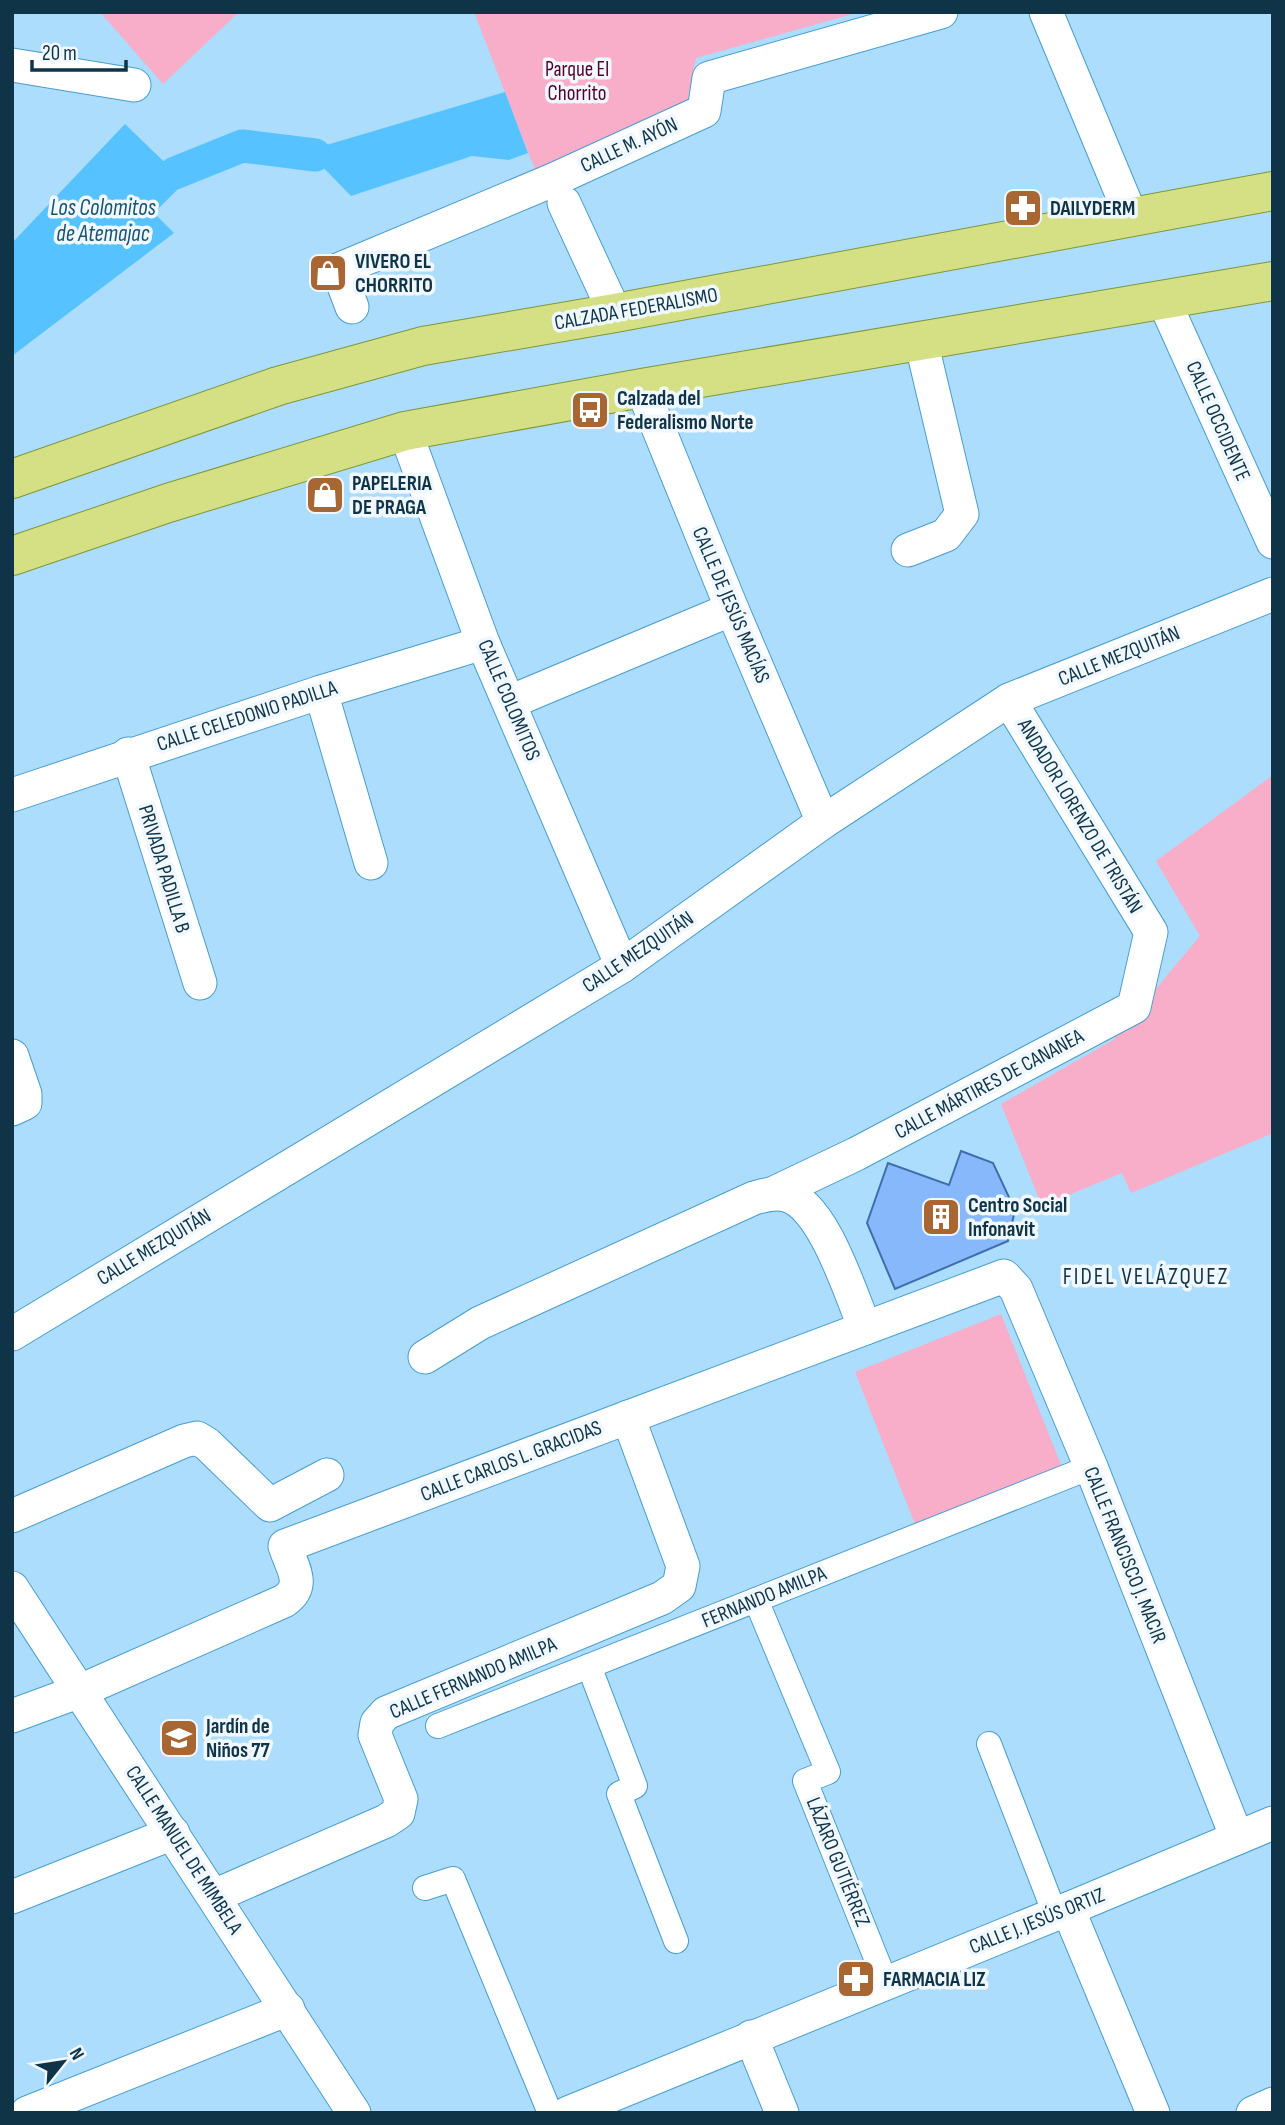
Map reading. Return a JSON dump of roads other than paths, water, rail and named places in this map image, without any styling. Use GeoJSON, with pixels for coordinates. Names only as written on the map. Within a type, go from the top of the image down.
{"type":"FeatureCollection","features":[{"type":"Feature","properties":{"kind":"main road","name":"CALZADA FEDERALISMO"},"geometry":{"type":"LineString","coordinates":[[12,479],[278,386],[423,346],[1273,191]]}},
{"type":"Feature","properties":{"kind":"main road"},"geometry":{"type":"LineString","coordinates":[[12,556],[168,503],[405,431],[1273,281]]}},
{"type":"Feature","properties":{"kind":"street","name":"CALLE M. AYÓN"},"geometry":{"type":"LineString","coordinates":[[352,307],[338,270],[553,180],[704,111],[709,78],[941,12]]}},
{"type":"Feature","properties":{"kind":"street"},"geometry":{"type":"LineString","coordinates":[[1046,12],[1131,216]]}},
{"type":"Feature","properties":{"kind":"street"},"geometry":{"type":"LineString","coordinates":[[12,65],[134,85]]}},
{"type":"Feature","properties":{"kind":"street"},"geometry":{"type":"LineString","coordinates":[[564,202],[615,313]]}},
{"type":"Feature","properties":{"kind":"street","name":"CALLE OCCIDENTE"},"geometry":{"type":"LineString","coordinates":[[1163,299],[1273,542]]}},
{"type":"Feature","properties":{"kind":"street"},"geometry":{"type":"LineString","coordinates":[[908,550],[946,535],[962,514],[921,341]]}},
{"type":"Feature","properties":{"kind":"street","name":"CALLE DE JESÚS MACÍAS"},"geometry":{"type":"LineString","coordinates":[[642,388],[823,822]]}},
{"type":"Feature","properties":{"kind":"street","name":"CALLE COLOMITOS"},"geometry":{"type":"LineString","coordinates":[[405,431],[483,643],[622,966]]}},
{"type":"Feature","properties":{"kind":"street","name":"CALLE MEZQUITÁN"},"geometry":{"type":"LineString","coordinates":[[12,1334],[622,966],[823,822],[1009,700],[1273,594]]}},
{"type":"Feature","properties":{"kind":"street"},"geometry":{"type":"LineString","coordinates":[[510,702],[732,609]]}},
{"type":"Feature","properties":{"kind":"street","name":"CALLE CELEDONIO PADILLA"},"geometry":{"type":"LineString","coordinates":[[12,794],[321,692],[483,643]]}},
{"type":"Feature","properties":{"kind":"street"},"geometry":{"type":"LineString","coordinates":[[321,692],[371,863]]}},
{"type":"Feature","properties":{"kind":"street","name":"ANDADOR LORENZO DE TRISTÁN"},"geometry":{"type":"LineString","coordinates":[[1009,700],[1152,932]]}},
{"type":"Feature","properties":{"kind":"street","name":"PRIVADA PADILLA B"},"geometry":{"type":"LineString","coordinates":[[128,754],[200,983]]}},
{"type":"Feature","properties":{"kind":"street","name":"CALLE MÁRTIRES DE CANANEA"},"geometry":{"type":"LineString","coordinates":[[425,1357],[480,1323],[856,1154],[1134,1007],[1152,932]]}},
{"type":"Feature","properties":{"kind":"street"},"geometry":{"type":"LineString","coordinates":[[12,1056],[25,1094],[25,1103],[12,1109]]}},
{"type":"Feature","properties":{"kind":"street"},"geometry":{"type":"LineString","coordinates":[[774,1193],[789,1195],[807,1206],[821,1224],[865,1328]]}},
{"type":"Feature","properties":{"kind":"street","name":"CALLE CARLOS L. GRACIDAS"},"geometry":{"type":"LineString","coordinates":[[80,1691],[284,1601],[294,1594],[297,1582],[285,1546],[1004,1276]]}},
{"type":"Feature","properties":{"kind":"street","name":"CALLE FRANCISCO J. MACIR"},"geometry":{"type":"LineString","coordinates":[[1004,1276],[1016,1289],[1091,1467],[1237,1838]]}},
{"type":"Feature","properties":{"kind":"street","name":"CALLE FERNANDO AMILPA"},"geometry":{"type":"LineString","coordinates":[[214,1896],[386,1821],[398,1813],[401,1799],[375,1735],[376,1723],[386,1713],[662,1598],[679,1587],[683,1566],[628,1417]]}},
{"type":"Feature","properties":{"kind":"street"},"geometry":{"type":"LineString","coordinates":[[12,1516],[184,1441],[197,1438],[207,1444],[270,1505],[327,1475]]}},
{"type":"Feature","properties":{"kind":"street","name":"FERNANDO AMILPA"},"geometry":{"type":"LineString","coordinates":[[438,1726],[1091,1467]]}},
{"type":"Feature","properties":{"kind":"street","name":"CALLE MANUEL DE MIMBELA"},"geometry":{"type":"LineString","coordinates":[[12,1588],[354,2113]]}},
{"type":"Feature","properties":{"kind":"street","name":"LÁZARO GUTIÉRREZ"},"geometry":{"type":"LineString","coordinates":[[756,1600],[828,1772],[805,1781],[886,1983]]}},
{"type":"Feature","properties":{"kind":"street"},"geometry":{"type":"LineString","coordinates":[[589,1666],[635,1786],[619,1794],[676,1941]]}},
{"type":"Feature","properties":{"kind":"street"},"geometry":{"type":"LineString","coordinates":[[12,1716],[80,1691]]}},
{"type":"Feature","properties":{"kind":"street"},"geometry":{"type":"LineString","coordinates":[[989,1744],[1153,2113]]}},
{"type":"Feature","properties":{"kind":"street","name":"CALLE J. JESÚS ORTIZ"},"geometry":{"type":"LineString","coordinates":[[568,2113],[1273,1823]]}},
{"type":"Feature","properties":{"kind":"street"},"geometry":{"type":"LineString","coordinates":[[12,1897],[173,1833]]}},
{"type":"Feature","properties":{"kind":"street"},"geometry":{"type":"LineString","coordinates":[[425,1888],[453,1879],[550,2113]]}},
{"type":"Feature","properties":{"kind":"street"},"geometry":{"type":"LineString","coordinates":[[27,2113],[288,2009]]}},
{"type":"Feature","properties":{"kind":"street"},"geometry":{"type":"LineString","coordinates":[[751,2037],[782,2113]]}},
{"type":"Feature","properties":{"kind":"street"},"geometry":{"type":"LineString","coordinates":[[1253,2113],[1273,2104]]}},
{"type":"Feature","properties":{"kind":"water"},"geometry":{"type":"Polygon","coordinates":[[[505,92],[528,153],[509,160],[472,156],[351,196],[317,161],[313,149],[505,92]]]}},
{"type":"Feature","properties":{"kind":"water","name":"Los Colomitos de Atemajac"},"geometry":{"type":"Polygon","coordinates":[[[125,124],[185,182],[154,213],[174,233],[12,356],[12,243],[125,124]]]}},
{"type":"Feature","properties":{"kind":"waterway"},"geometry":{"type":"LineString","coordinates":[[175,173],[242,146],[315,155]]}},
{"type":"Feature","properties":{"kind":"place","name":"DAILYDERM"},"geometry":{"type":"Point","coordinates":[1023,208]}},
{"type":"Feature","properties":{"kind":"place","name":"VIVERO EL CHORRITO"},"geometry":{"type":"Point","coordinates":[328,273]}},
{"type":"Feature","properties":{"kind":"place","name":"Calzada del Federalismo Norte"},"geometry":{"type":"Point","coordinates":[590,410]}},
{"type":"Feature","properties":{"kind":"place","name":"PAPELERIA DE PRAGA"},"geometry":{"type":"Point","coordinates":[325,495]}},
{"type":"Feature","properties":{"kind":"place","name":"Centro Social Infonavit"},"geometry":{"type":"Point","coordinates":[941,1217]}},
{"type":"Feature","properties":{"kind":"place","name":"Jardín de Niños 77"},"geometry":{"type":"Point","coordinates":[179,1738]}},
{"type":"Feature","properties":{"kind":"place","name":"FARMACIA LIZ"},"geometry":{"type":"Point","coordinates":[856,1979]}},
{"type":"Feature","properties":{"kind":"district","name":"FIDEL VELÁZQUEZ"},"geometry":{"type":"Point","coordinates":[1146,1277]}},
{"type":"Feature","properties":{"kind":"park label","name":"Parque El Chorrito"},"geometry":{"type":"Point","coordinates":[577,81]}}]}
